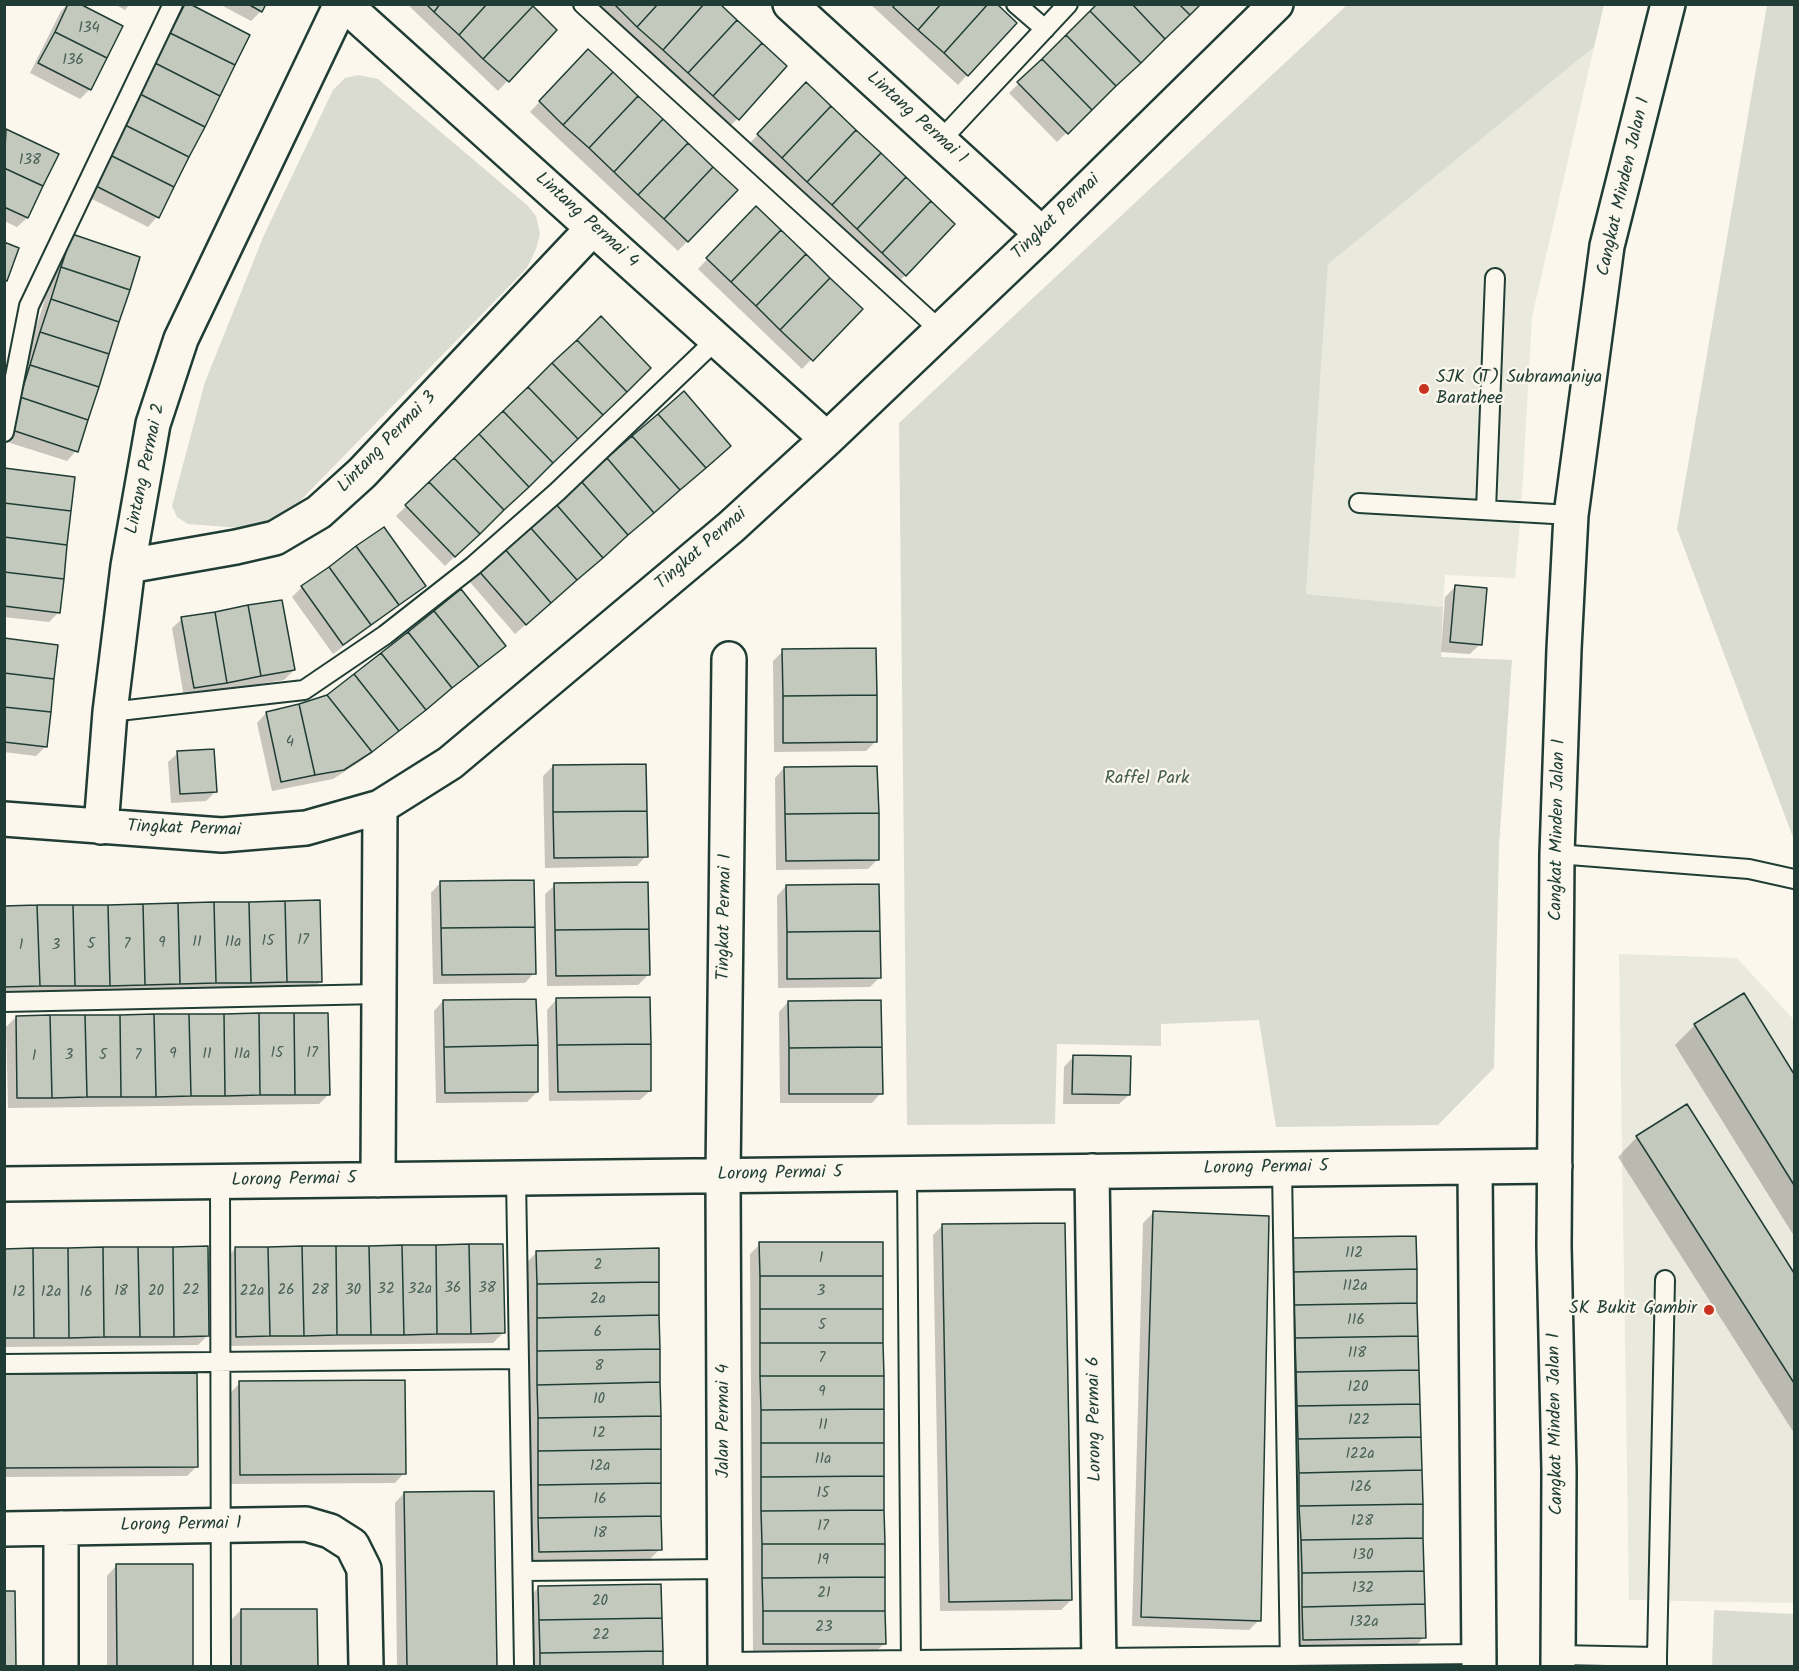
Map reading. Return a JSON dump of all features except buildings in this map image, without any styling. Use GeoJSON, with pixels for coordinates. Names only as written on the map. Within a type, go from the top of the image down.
{"type":"FeatureCollection","features":[{"type":"Feature","properties":{"kind":"street","name":"Lintang Permai 4"},"geometry":{"type":"LineString","coordinates":[[342,4],[718,338],[827,439]]}},
{"type":"Feature","properties":{"kind":"street","name":"Lintang Permai 2"},"geometry":{"type":"LineString","coordinates":[[101,827],[110,712],[128,566],[153,424],[181,339],[342,4]]}},
{"type":"Feature","properties":{"kind":"street","name":"Lintang Permai 1"},"geometry":{"type":"LineString","coordinates":[[790,4],[1042,234]]}},
{"type":"Feature","properties":{"kind":"street","name":"Tingkat Permai"},"geometry":{"type":"LineString","coordinates":[[4,819],[222,835],[306,828],[380,807],[450,763],[730,527],[827,439],[1042,234],[1276,4]]}},
{"type":"Feature","properties":{"kind":"street","name":"Cangkat Minden Jalan 1"},"geometry":{"type":"LineString","coordinates":[[1558,1660],[1559,1471],[1554,1246],[1557,854],[1571,515],[1607,246],[1668,4]]}},
{"type":"Feature","properties":{"kind":"street","name":"Lintang Permai 3"},"geometry":{"type":"LineString","coordinates":[[128,566],[275,538],[318,512],[362,472],[593,228]]}},
{"type":"Feature","properties":{"kind":"street","name":"Tingkat Permai 1"},"geometry":{"type":"LineString","coordinates":[[723,1176],[729,659]]}},
{"type":"Feature","properties":{"kind":"street"},"geometry":{"type":"LineString","coordinates":[[378,1180],[380,807]]}},
{"type":"Feature","properties":{"kind":"street","name":"Lorong Permai 5"},"geometry":{"type":"LineString","coordinates":[[4,1184],[1556,1166]]}},
{"type":"Feature","properties":{"kind":"street"},"geometry":{"type":"LineString","coordinates":[[1475,1167],[1479,1660]]}},
{"type":"Feature","properties":{"kind":"street","name":"Lorong Permai 6"},"geometry":{"type":"LineString","coordinates":[[1092,1171],[1099,1662]]}},
{"type":"Feature","properties":{"kind":"street","name":"Jalan Permai 4"},"geometry":{"type":"LineString","coordinates":[[723,1176],[725,1664]]}},
{"type":"Feature","properties":{"kind":"street","name":"Lorong Permai 1"},"geometry":{"type":"LineString","coordinates":[[4,1529],[306,1524],[330,1531],[352,1545],[364,1569],[366,1666]]}},
{"type":"Feature","properties":{"kind":"street"},"geometry":{"type":"LineString","coordinates":[[60,1528],[61,1666]]}},
{"type":"Feature","properties":{"kind":"lane"},"geometry":{"type":"LineString","coordinates":[[4,432],[29,306],[173,4]]}},
{"type":"Feature","properties":{"kind":"lane"},"geometry":{"type":"LineString","coordinates":[[583,4],[941,331]]}},
{"type":"Feature","properties":{"kind":"lane"},"geometry":{"type":"LineString","coordinates":[[1016,4],[1045,29]]}},
{"type":"Feature","properties":{"kind":"lane"},"geometry":{"type":"LineString","coordinates":[[940,141],[1068,4]]}},
{"type":"Feature","properties":{"kind":"lane"},"geometry":{"type":"LineString","coordinates":[[1486,510],[1495,278]]}},
{"type":"Feature","properties":{"kind":"lane"},"geometry":{"type":"LineString","coordinates":[[110,712],[304,690],[385,635],[473,566],[557,492],[718,338]]}},
{"type":"Feature","properties":{"kind":"lane"},"geometry":{"type":"LineString","coordinates":[[1359,504],[1571,515]]}},
{"type":"Feature","properties":{"kind":"lane"},"geometry":{"type":"LineString","coordinates":[[1557,854],[1749,869],[1794,879]]}},
{"type":"Feature","properties":{"kind":"lane"},"geometry":{"type":"LineString","coordinates":[[4,1002],[380,994]]}},
{"type":"Feature","properties":{"kind":"lane"},"geometry":{"type":"LineString","coordinates":[[1282,1169],[1290,1661]]}},
{"type":"Feature","properties":{"kind":"lane"},"geometry":{"type":"LineString","coordinates":[[907,1173],[911,1663]]}},
{"type":"Feature","properties":{"kind":"lane"},"geometry":{"type":"LineString","coordinates":[[516,1178],[524,1666]]}},
{"type":"Feature","properties":{"kind":"lane"},"geometry":{"type":"LineString","coordinates":[[220,1181],[221,1666]]}},
{"type":"Feature","properties":{"kind":"lane"},"geometry":{"type":"LineString","coordinates":[[1558,1660],[1657,1662],[1665,1280]]}},
{"type":"Feature","properties":{"kind":"lane"},"geometry":{"type":"LineString","coordinates":[[4,1364],[519,1359]]}},
{"type":"Feature","properties":{"kind":"lane"},"geometry":{"type":"LineString","coordinates":[[522,1571],[725,1569]]}},
{"type":"Feature","properties":{"kind":"lane"},"geometry":{"type":"LineString","coordinates":[[725,1664],[1479,1660]]}},
{"type":"Feature","properties":{"kind":"shaded area","name":"SJK (T) Subramaniya Barathee"},"geometry":{"type":"Polygon","coordinates":[[[1594,47],[1532,317],[1515,578],[1445,575],[1443,607],[1306,594],[1328,263],[1594,47]]]}},
{"type":"Feature","properties":{"kind":"shaded area","name":"SK Bukit Gambir"},"geometry":{"type":"Polygon","coordinates":[[[1619,954],[1737,958],[1794,1020],[1794,1603],[1629,1600],[1619,954]]]}},
{"type":"Feature","properties":{"kind":"green space","name":"Raffel Park"},"geometry":{"type":"Polygon","coordinates":[[[1347,5],[1604,5],[1594,47],[1328,264],[1306,594],[1443,607],[1441,657],[1512,660],[1499,846],[1494,1068],[1438,1125],[1276,1127],[1259,1020],[1161,1024],[1161,1046],[1057,1044],[1055,1124],[907,1125],[899,423],[1347,5]]]}},
{"type":"Feature","properties":{"kind":"green space"},"geometry":{"type":"Polygon","coordinates":[[[1767,5],[1794,5],[1794,840],[1677,529],[1767,5]]]}},
{"type":"Feature","properties":{"kind":"green space"},"geometry":{"type":"Polygon","coordinates":[[[358,75],[378,79],[527,205],[536,216],[540,234],[536,249],[527,268],[301,500],[275,521],[241,528],[188,524],[177,517],[172,506],[205,382],[264,235],[333,90],[345,78],[358,75]]]}},
{"type":"Feature","properties":{"kind":"green space"},"geometry":{"type":"Polygon","coordinates":[[[1714,1610],[1794,1614],[1794,1666],[1712,1666],[1714,1610]]]}},
{"type":"Feature","properties":{"kind":"place","name":"SJK (T) Subramaniya Barathee"},"geometry":{"type":"Point","coordinates":[1424,389]}},
{"type":"Feature","properties":{"kind":"place","name":"SK Bukit Gambir"},"geometry":{"type":"Point","coordinates":[1709,1310]}}]}
